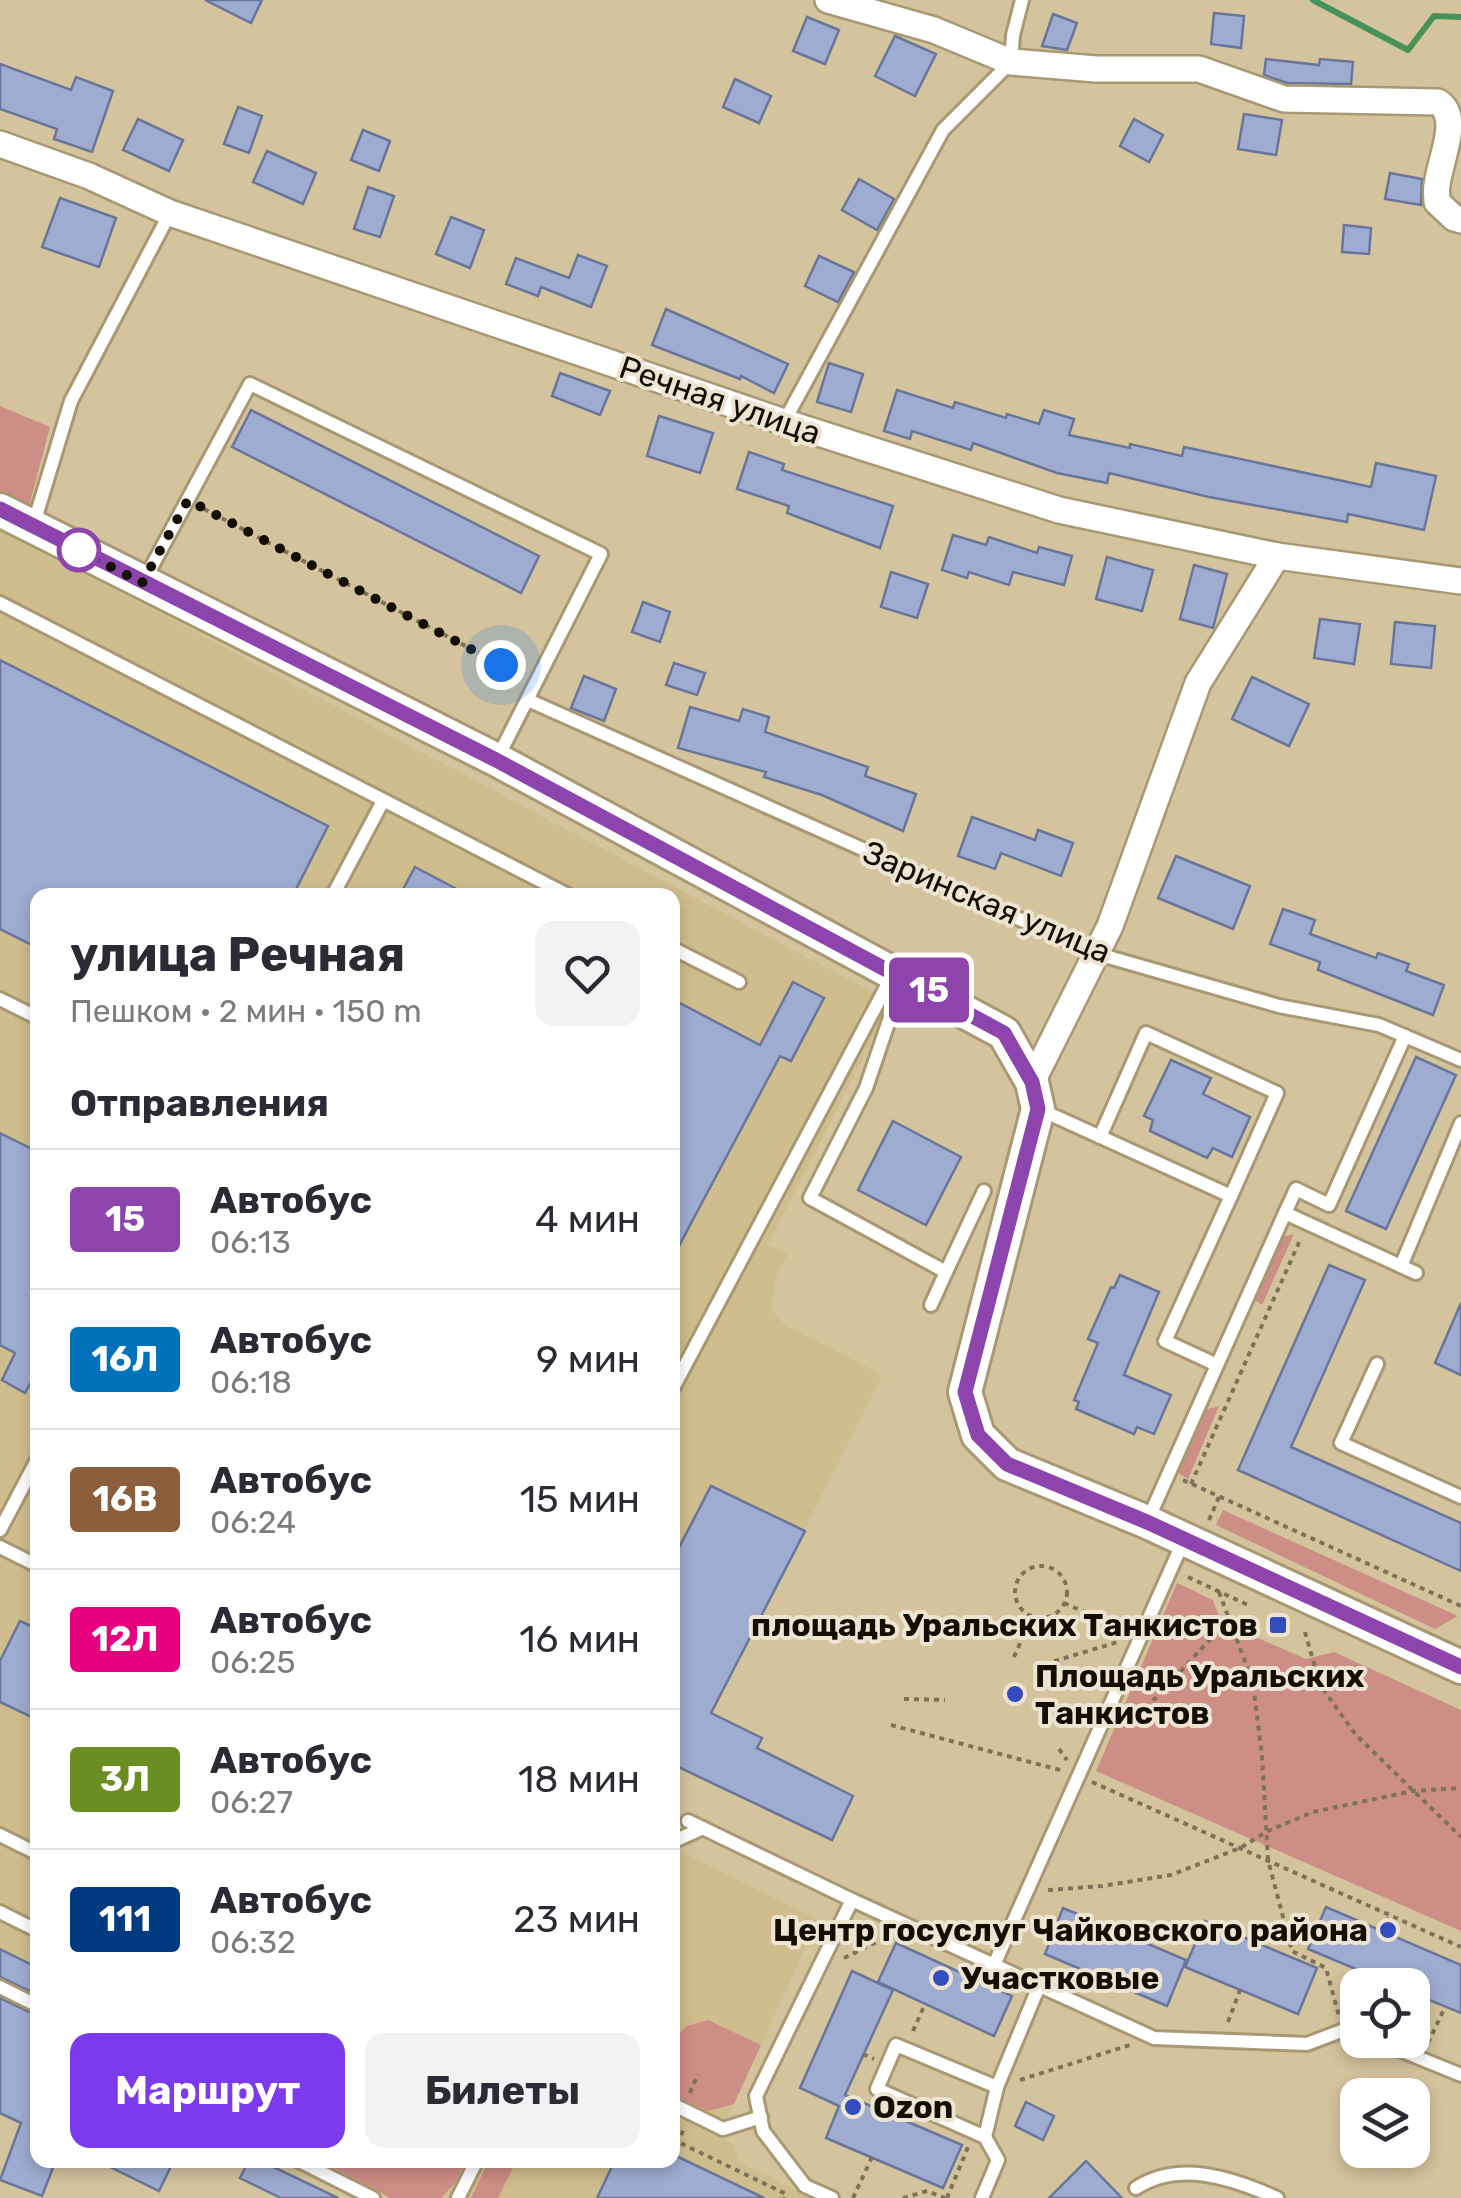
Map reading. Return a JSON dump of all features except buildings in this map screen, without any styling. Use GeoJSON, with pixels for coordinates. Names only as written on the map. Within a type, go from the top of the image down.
{"type":"FeatureCollection","features":[{"type":"Feature","properties":{"kind":"street"},"geometry":{"type":"LineString","coordinates":[[828,0],[934,30],[1011,62],[1096,69],[1199,70],[1284,99],[1438,102],[1452,106],[1461,127],[1437,183],[1437,202],[1461,220]]}},
{"type":"Feature","properties":{"kind":"street","name":"Речная улица"},"geometry":{"type":"LineString","coordinates":[[0,144],[89,176],[170,213],[784,422],[1059,510],[1277,556],[1461,582]]}},
{"type":"Feature","properties":{"kind":"street"},"geometry":{"type":"LineString","coordinates":[[0,510],[496,760],[1004,1033],[1035,1096]]}},
{"type":"Feature","properties":{"kind":"street"},"geometry":{"type":"LineString","coordinates":[[1277,556],[1198,683],[1098,954],[1035,1096],[965,1392],[978,1435],[1007,1464],[1147,1522],[1461,1666]]}},
{"type":"Feature","properties":{"kind":"lane"},"geometry":{"type":"LineString","coordinates":[[784,422],[943,130],[1011,62],[1022,0]]}},
{"type":"Feature","properties":{"kind":"lane"},"geometry":{"type":"LineString","coordinates":[[33,525],[71,401],[170,213]]}},
{"type":"Feature","properties":{"kind":"lane"},"geometry":{"type":"LineString","coordinates":[[142,583],[250,384],[601,554],[496,760]]}},
{"type":"Feature","properties":{"kind":"lane"},"geometry":{"type":"LineString","coordinates":[[0,603],[554,888]]}},
{"type":"Feature","properties":{"kind":"lane","name":"Заринская улица"},"geometry":{"type":"LineString","coordinates":[[528,700],[1098,954],[1279,1006],[1378,1025],[1461,1060]]}},
{"type":"Feature","properties":{"kind":"lane"},"geometry":{"type":"LineString","coordinates":[[337,888],[383,801]]}},
{"type":"Feature","properties":{"kind":"lane"},"geometry":{"type":"LineString","coordinates":[[680,952],[739,982]]}},
{"type":"Feature","properties":{"kind":"lane"},"geometry":{"type":"LineString","coordinates":[[899,974],[866,1088],[810,1198],[946,1272]]}},
{"type":"Feature","properties":{"kind":"lane"},"geometry":{"type":"LineString","coordinates":[[680,1375],[899,974]]}},
{"type":"Feature","properties":{"kind":"lane"},"geometry":{"type":"LineString","coordinates":[[0,999],[30,1014]]}},
{"type":"Feature","properties":{"kind":"lane"},"geometry":{"type":"LineString","coordinates":[[1100,1137],[1146,1034],[1277,1093],[1166,1341],[1217,1365]]}},
{"type":"Feature","properties":{"kind":"lane"},"geometry":{"type":"LineString","coordinates":[[1147,1522],[1296,1189],[1329,1205],[1406,1036]]}},
{"type":"Feature","properties":{"kind":"lane"},"geometry":{"type":"LineString","coordinates":[[1035,1096],[1100,1137],[1231,1196]]}},
{"type":"Feature","properties":{"kind":"lane"},"geometry":{"type":"LineString","coordinates":[[1401,1266],[1461,1123]]}},
{"type":"Feature","properties":{"kind":"lane"},"geometry":{"type":"LineString","coordinates":[[931,1305],[984,1191]]}},
{"type":"Feature","properties":{"kind":"lane"},"geometry":{"type":"LineString","coordinates":[[1285,1213],[1416,1273]]}},
{"type":"Feature","properties":{"kind":"lane"},"geometry":{"type":"LineString","coordinates":[[1377,1364],[1341,1443],[1461,1496]]}},
{"type":"Feature","properties":{"kind":"lane"},"geometry":{"type":"LineString","coordinates":[[0,1530],[30,1473]]}},
{"type":"Feature","properties":{"kind":"lane"},"geometry":{"type":"LineString","coordinates":[[994,1965],[1184,1540]]}},
{"type":"Feature","properties":{"kind":"lane"},"geometry":{"type":"LineString","coordinates":[[0,1547],[30,1562]]}},
{"type":"Feature","properties":{"kind":"lane"},"geometry":{"type":"LineString","coordinates":[[688,1820],[1154,2038],[1306,2044],[1340,2035]]}},
{"type":"Feature","properties":{"kind":"lane"},"geometry":{"type":"LineString","coordinates":[[680,1838],[702,1828]]}},
{"type":"Feature","properties":{"kind":"lane"},"geometry":{"type":"LineString","coordinates":[[0,1835],[30,1850]]}},
{"type":"Feature","properties":{"kind":"lane"},"geometry":{"type":"LineString","coordinates":[[832,2198],[805,2186],[764,2131],[756,2096],[852,1900]]}},
{"type":"Feature","properties":{"kind":"lane"},"geometry":{"type":"LineString","coordinates":[[0,1912],[30,1926]]}},
{"type":"Feature","properties":{"kind":"lane"},"geometry":{"type":"LineString","coordinates":[[980,2135],[1039,1986]]}},
{"type":"Feature","properties":{"kind":"lane"},"geometry":{"type":"LineString","coordinates":[[0,1987],[30,2002]]}},
{"type":"Feature","properties":{"kind":"lane"},"geometry":{"type":"LineString","coordinates":[[982,2198],[998,2160],[980,2135],[877,2089],[896,2045],[997,2086]]}},
{"type":"Feature","properties":{"kind":"lane"},"geometry":{"type":"LineString","coordinates":[[1420,2058],[1461,2075]]}},
{"type":"Feature","properties":{"kind":"lane"},"geometry":{"type":"LineString","coordinates":[[680,2108],[723,2129],[761,2117]]}},
{"type":"Feature","properties":{"kind":"lane"},"geometry":{"type":"LineString","coordinates":[[313,2168],[374,2198]]}},
{"type":"Feature","properties":{"kind":"lane"},"geometry":{"type":"LineString","coordinates":[[458,2198],[473,2168]]}},
{"type":"Feature","properties":{"kind":"lane"},"geometry":{"type":"LineString","coordinates":[[1136,2188],[1154,2177],[1184,2172],[1248,2186],[1277,2198]]}},
{"type":"Feature","properties":{"kind":"path"},"geometry":{"type":"LineString","coordinates":[[188,500],[536,683]]}},
{"type":"Feature","properties":{"kind":"path"},"geometry":{"type":"LineString","coordinates":[[1192,1484],[1307,1224]]}},
{"type":"Feature","properties":{"kind":"path"},"geometry":{"type":"LineString","coordinates":[[1169,1472],[1461,1606]]}},
{"type":"Feature","properties":{"kind":"path"},"geometry":{"type":"LineString","coordinates":[[1046,1566],[1060,1575],[1066,1590],[1064,1603],[1052,1615],[1032,1616],[1022,1609],[1015,1594],[1019,1578],[1032,1567],[1046,1566]]}},
{"type":"Feature","properties":{"kind":"path"},"geometry":{"type":"LineString","coordinates":[[1219,1592],[1253,1683],[1268,1860],[1292,1950],[1326,1968],[1332,1997]]}},
{"type":"Feature","properties":{"kind":"path"},"geometry":{"type":"LineString","coordinates":[[1064,1603],[1139,1636]]}},
{"type":"Feature","properties":{"kind":"path"},"geometry":{"type":"LineString","coordinates":[[1014,1657],[1032,1616]]}},
{"type":"Feature","properties":{"kind":"path"},"geometry":{"type":"LineString","coordinates":[[1112,1734],[1156,1698],[1228,1620]]}},
{"type":"Feature","properties":{"kind":"path"},"geometry":{"type":"LineString","coordinates":[[1305,1632],[1320,1685],[1356,1736],[1461,1837]]}},
{"type":"Feature","properties":{"kind":"path"},"geometry":{"type":"LineString","coordinates":[[1035,1667],[1139,1636]]}},
{"type":"Feature","properties":{"kind":"path"},"geometry":{"type":"LineString","coordinates":[[904,1698],[945,1700]]}},
{"type":"Feature","properties":{"kind":"path"},"geometry":{"type":"LineString","coordinates":[[891,1725],[1079,1776],[1461,1947]]}},
{"type":"Feature","properties":{"kind":"path"},"geometry":{"type":"LineString","coordinates":[[1027,1891],[1102,1886],[1172,1875],[1240,1848],[1313,1812],[1413,1791],[1461,1788]]}},
{"type":"Feature","properties":{"kind":"path"},"geometry":{"type":"LineString","coordinates":[[1382,1932],[1390,1916]]}},
{"type":"Feature","properties":{"kind":"path"},"geometry":{"type":"LineString","coordinates":[[817,1971],[910,1926]]}},
{"type":"Feature","properties":{"kind":"path"},"geometry":{"type":"LineString","coordinates":[[1221,2041],[1240,1990]]}},
{"type":"Feature","properties":{"kind":"path"},"geometry":{"type":"LineString","coordinates":[[905,2049],[924,2004]]}},
{"type":"Feature","properties":{"kind":"path"},"geometry":{"type":"LineString","coordinates":[[1430,2038],[1445,2007]]}},
{"type":"Feature","properties":{"kind":"path"},"geometry":{"type":"LineString","coordinates":[[997,2086],[1154,2038]]}},
{"type":"Feature","properties":{"kind":"path"},"geometry":{"type":"LineString","coordinates":[[680,2132],[691,2114]]}},
{"type":"Feature","properties":{"kind":"path"},"geometry":{"type":"LineString","coordinates":[[903,2198],[927,2191],[946,2198],[980,2135]]}},
{"type":"Feature","properties":{"kind":"path"},"geometry":{"type":"LineString","coordinates":[[680,2142],[786,2194],[784,2198]]}},
{"type":"Feature","properties":{"kind":"path"},"geometry":{"type":"LineString","coordinates":[[854,2198],[872,2157]]}},
{"type":"Feature","properties":{"kind":"shaded area"},"geometry":{"type":"Polygon","coordinates":[[[0,406],[50,427],[27,514],[0,502],[0,406]]]}},
{"type":"Feature","properties":{"kind":"shaded area"},"geometry":{"type":"Polygon","coordinates":[[[0,528],[677,888],[30,888],[30,2128],[0,2113],[0,528]]]}},
{"type":"Feature","properties":{"kind":"shaded area"},"geometry":{"type":"Polygon","coordinates":[[[680,890],[891,1002],[768,1245],[788,1254],[776,1277],[771,1310],[784,1324],[883,1375],[680,1772],[680,890]]]}},
{"type":"Feature","properties":{"kind":"shaded area"},"geometry":{"type":"Polygon","coordinates":[[[1294,1234],[1262,1305],[1252,1298],[1280,1237],[1294,1234]]]}},
{"type":"Feature","properties":{"kind":"shaded area"},"geometry":{"type":"Polygon","coordinates":[[[1219,1406],[1188,1479],[1175,1471],[1201,1411],[1219,1406]]]}},
{"type":"Feature","properties":{"kind":"shaded area"},"geometry":{"type":"Polygon","coordinates":[[[1223,1510],[1458,1616],[1435,1629],[1216,1525],[1223,1510]]]}},
{"type":"Feature","properties":{"kind":"shaded area"},"geometry":{"type":"Polygon","coordinates":[[[1177,1583],[1213,1600],[1221,1622],[1306,1659],[1334,1652],[1461,1710],[1461,1931],[1096,1771],[1177,1583]]]}},
{"type":"Feature","properties":{"kind":"shaded area"},"geometry":{"type":"Polygon","coordinates":[[[680,1852],[818,1920],[719,2137],[734,2145],[738,2161],[812,2198],[403,2198],[337,2168],[680,2168],[680,1852]]]}},
{"type":"Feature","properties":{"kind":"shaded area"},"geometry":{"type":"Polygon","coordinates":[[[708,2020],[761,2045],[734,2104],[708,2111],[680,2100],[680,2032],[687,2026],[708,2020]]]}},
{"type":"Feature","properties":{"kind":"shaded area"},"geometry":{"type":"Polygon","coordinates":[[[335,2168],[462,2168],[441,2198],[390,2198],[335,2168]]]}},
{"type":"Feature","properties":{"kind":"shaded area"},"geometry":{"type":"Polygon","coordinates":[[[485,2168],[513,2168],[498,2198],[471,2198],[485,2168]]]}},
{"type":"Feature","properties":{"kind":"waterway"},"geometry":{"type":"LineString","coordinates":[[1313,0],[1408,50],[1434,16],[1461,17]]}},
{"type":"Feature","properties":{"kind":"bus line","name":"15"},"geometry":{"type":"LineString","coordinates":[[0,509],[496,760],[1004,1033],[1032,1082],[1038,1109],[965,1392],[978,1435],[1007,1464],[1147,1522],[1461,1667]]}},
{"type":"Feature","properties":{"kind":"place","name":"площадь Уральских Танкистов"},"geometry":{"type":"Point","coordinates":[1278,1625]}},
{"type":"Feature","properties":{"kind":"place","name":"Площадь Уральских Танкистов"},"geometry":{"type":"Point","coordinates":[1015,1694]}},
{"type":"Feature","properties":{"kind":"place","name":"Центр госуслуг Чайковского района"},"geometry":{"type":"Point","coordinates":[1388,1930]}},
{"type":"Feature","properties":{"kind":"place","name":"Участковые"},"geometry":{"type":"Point","coordinates":[941,1978]}},
{"type":"Feature","properties":{"kind":"place","name":"Ozon"},"geometry":{"type":"Point","coordinates":[853,2107]}},
{"type":"Feature","properties":{"kind":"route"},"geometry":{"type":"LineString","coordinates":[[79,550],[142,583],[188,500],[501,665]]}}]}
